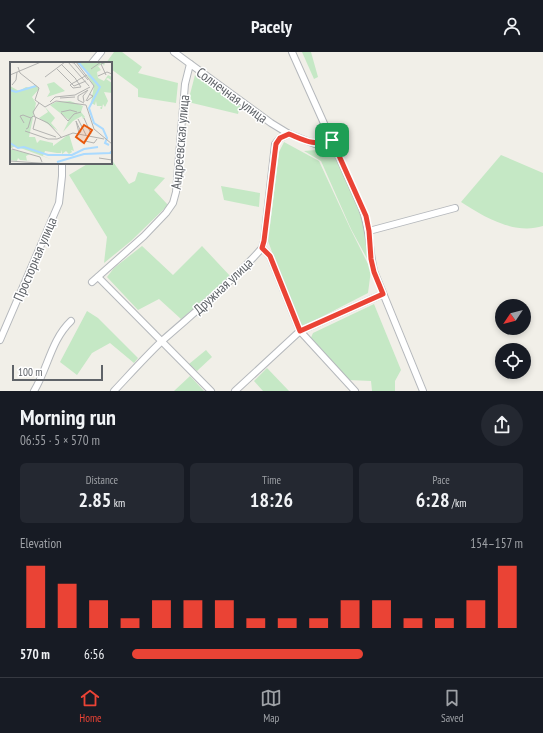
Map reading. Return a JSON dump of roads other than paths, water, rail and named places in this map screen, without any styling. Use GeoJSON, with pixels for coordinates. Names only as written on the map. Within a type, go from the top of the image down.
{"type":"FeatureCollection","features":[{"type":"Feature","properties":{"kind":"street"},"geometry":{"type":"LineString","coordinates":[[93,62],[101,52]]}},
{"type":"Feature","properties":{"kind":"street"},"geometry":{"type":"LineString","coordinates":[[292,52],[362,206],[369,231],[371,259],[374,272],[423,391]]}},
{"type":"Feature","properties":{"kind":"street","name":"Солнечная улица"},"geometry":{"type":"LineString","coordinates":[[179,53],[190,64],[271,123],[289,134],[315,144],[321,144],[332,140]]}},
{"type":"Feature","properties":{"kind":"street","name":"Андреевская улица"},"geometry":{"type":"LineString","coordinates":[[92,282],[144,236],[166,213],[173,203],[176,192],[185,84],[190,64]]}},
{"type":"Feature","properties":{"kind":"street","name":"Дружная улица"},"geometry":{"type":"LineString","coordinates":[[114,391],[162,342],[222,289],[262,248],[276,144],[280,138],[289,134]]}},
{"type":"Feature","properties":{"kind":"street","name":"Просторная улица"},"geometry":{"type":"LineString","coordinates":[[0,340],[59,203],[62,164]]}},
{"type":"Feature","properties":{"kind":"street"},"geometry":{"type":"LineString","coordinates":[[369,231],[455,208]]}},
{"type":"Feature","properties":{"kind":"street"},"geometry":{"type":"LineString","coordinates":[[262,248],[270,256],[300,331],[355,391]]}},
{"type":"Feature","properties":{"kind":"street"},"geometry":{"type":"LineString","coordinates":[[98,277],[211,391]]}},
{"type":"Feature","properties":{"kind":"street"},"geometry":{"type":"LineString","coordinates":[[235,391],[300,331],[383,294]]}},
{"type":"Feature","properties":{"kind":"street"},"geometry":{"type":"LineString","coordinates":[[34,391],[43,374],[51,351],[60,333],[71,321]]}}]}
